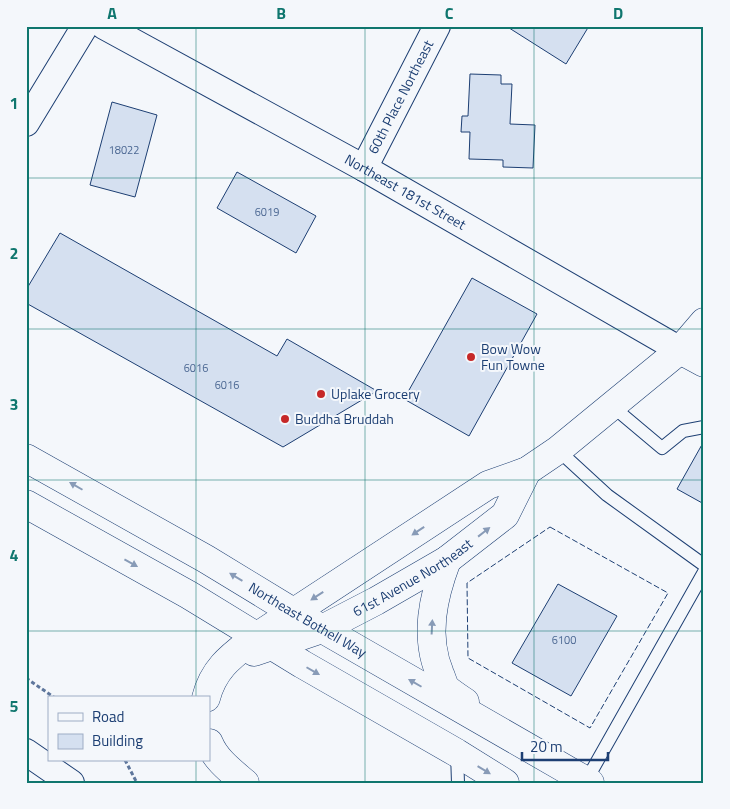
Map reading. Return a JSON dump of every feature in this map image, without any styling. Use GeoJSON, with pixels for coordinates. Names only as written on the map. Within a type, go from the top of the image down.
{"type":"FeatureCollection","features":[{"type":"Feature","properties":{"kind":"main road","name":"61st Avenue Northeast"},"geometry":{"type":"LineString","coordinates":[[264,641],[293,612],[488,485],[527,471],[558,450],[612,406],[692,357],[704,322]]}},
{"type":"Feature","properties":{"kind":"main road","name":"Northeast Bothell Way"},"geometry":{"type":"LineString","coordinates":[[26,458],[206,559],[293,612],[588,782]]}},
{"type":"Feature","properties":{"kind":"main road","name":"61st Avenue Northeast"},"geometry":{"type":"LineString","coordinates":[[210,687],[225,662],[264,641],[322,628],[376,601],[447,560],[506,515],[527,471]]}},
{"type":"Feature","properties":{"kind":"main road"},"geometry":{"type":"LineString","coordinates":[[26,504],[189,595],[505,783]]}},
{"type":"Feature","properties":{"kind":"main road"},"geometry":{"type":"LineString","coordinates":[[447,560],[432,608],[431,632],[434,659],[445,687],[503,733]]}},
{"type":"Feature","properties":{"kind":"main road"},"geometry":{"type":"LineString","coordinates":[[210,746],[223,764],[245,783]]}},
{"type":"Feature","properties":{"kind":"street"},"geometry":{"type":"LineString","coordinates":[[26,123],[85,26]]}},
{"type":"Feature","properties":{"kind":"street","name":"Northeast 181st Street"},"geometry":{"type":"LineString","coordinates":[[104,26],[364,168],[692,357]]}},
{"type":"Feature","properties":{"kind":"street","name":"60th Place Northeast"},"geometry":{"type":"LineString","coordinates":[[364,168],[437,26]]}},
{"type":"Feature","properties":{"kind":"street"},"geometry":{"type":"LineString","coordinates":[[26,752],[71,783]]}},
{"type":"Feature","properties":{"kind":"lane"},"geometry":{"type":"LineString","coordinates":[[612,406],[662,448],[683,431],[704,427]]}},
{"type":"Feature","properties":{"kind":"lane"},"geometry":{"type":"LineString","coordinates":[[558,450],[606,495],[704,565]]}},
{"type":"Feature","properties":{"kind":"lane"},"geometry":{"type":"LineString","coordinates":[[588,782],[704,572]]}},
{"type":"Feature","properties":{"kind":"lane"},"geometry":{"type":"LineString","coordinates":[[457,753],[458,783]]}},
{"type":"Feature","properties":{"kind":"path"},"geometry":{"type":"LineString","coordinates":[[26,678],[52,696]]}},
{"type":"Feature","properties":{"kind":"path"},"geometry":{"type":"LineString","coordinates":[[126,762],[136,783]]}},
{"type":"Feature","properties":{"kind":"building"},"geometry":{"type":"Polygon","coordinates":[[[506,26],[589,26],[566,64],[506,26]]]}},
{"type":"Feature","properties":{"kind":"building"},"geometry":{"type":"Polygon","coordinates":[[[470,74],[501,75],[501,84],[512,84],[510,124],[535,125],[533,168],[503,167],[503,160],[469,159],[470,132],[461,132],[462,116],[468,116],[470,74]]]}},
{"type":"Feature","properties":{"kind":"building"},"geometry":{"type":"Polygon","coordinates":[[[112,102],[157,115],[135,197],[90,185],[112,102]]]}},
{"type":"Feature","properties":{"kind":"building"},"geometry":{"type":"Polygon","coordinates":[[[237,172],[316,216],[296,253],[217,208],[237,172]]]}},
{"type":"Feature","properties":{"kind":"building"},"geometry":{"type":"Polygon","coordinates":[[[60,233],[277,356],[287,339],[377,391],[283,447],[26,303],[26,290],[60,233]]]}},
{"type":"Feature","properties":{"kind":"building","name":"Bow Wow Fun Towne"},"geometry":{"type":"Polygon","coordinates":[[[472,278],[537,314],[469,436],[404,399],[472,278]]]}},
{"type":"Feature","properties":{"kind":"building"},"geometry":{"type":"Polygon","coordinates":[[[704,441],[704,504],[677,489],[704,441]]]}},
{"type":"Feature","properties":{"kind":"building"},"geometry":{"type":"Polygon","coordinates":[[[558,584],[617,616],[571,696],[512,663],[558,584]]]}},
{"type":"Feature","properties":{"kind":"fence"},"geometry":{"type":"LineString","coordinates":[[550,527],[668,593],[590,728],[468,658],[467,583],[550,527]]}},
{"type":"Feature","properties":{"kind":"place","name":"Bow Wow Fun Towne"},"geometry":{"type":"Point","coordinates":[471,357]}},
{"type":"Feature","properties":{"kind":"place","name":"Uplake Grocery"},"geometry":{"type":"Point","coordinates":[321,394]}},
{"type":"Feature","properties":{"kind":"place","name":"Buddha Bruddah"},"geometry":{"type":"Point","coordinates":[285,419]}}]}
